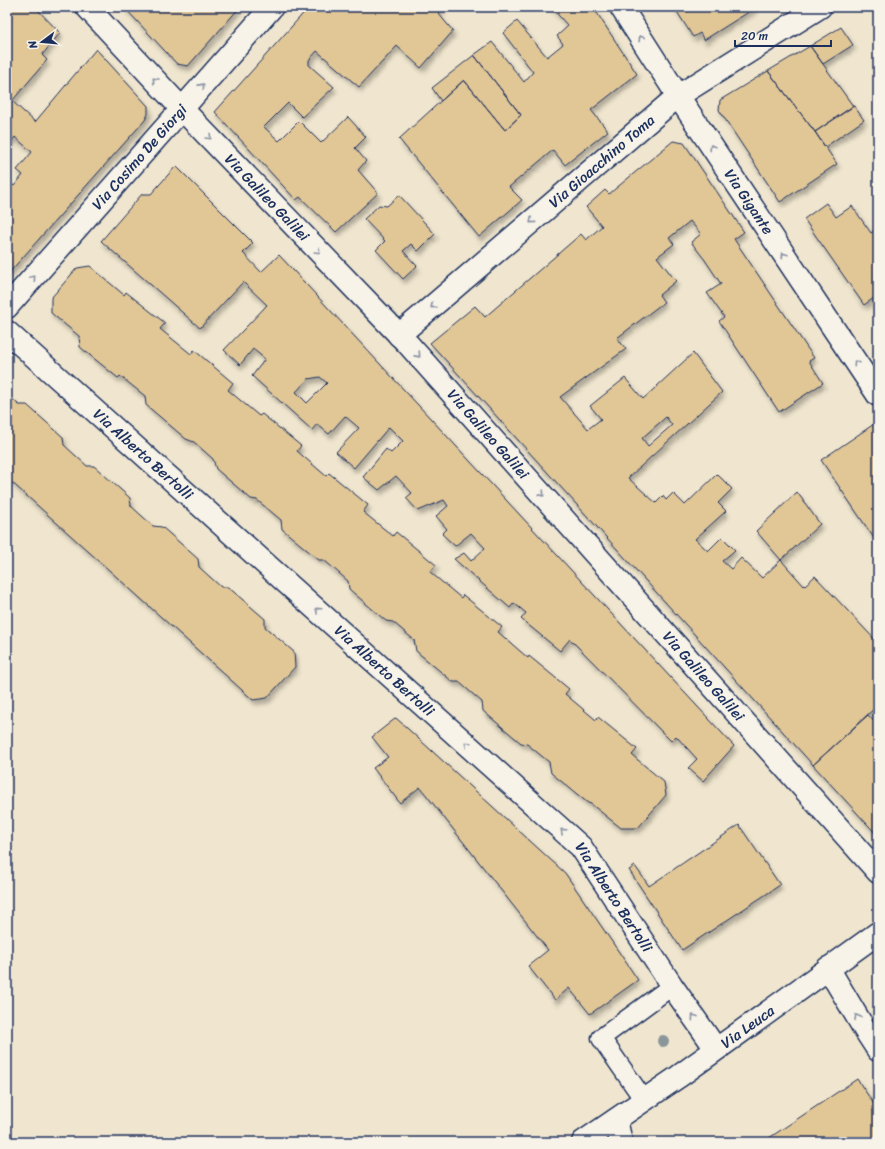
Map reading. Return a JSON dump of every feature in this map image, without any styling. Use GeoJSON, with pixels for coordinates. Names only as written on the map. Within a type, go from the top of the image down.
{"type":"FeatureCollection","features":[{"type":"Feature","properties":{"kind":"street","name":"Via Galileo Galilei"},"geometry":{"type":"LineString","coordinates":[[87,7],[182,109],[399,335],[878,872]]}},
{"type":"Feature","properties":{"kind":"street","name":"Via Cosimo De Giorgi"},"geometry":{"type":"LineString","coordinates":[[7,307],[272,7]]}},
{"type":"Feature","properties":{"kind":"street","name":"Via Gigante"},"geometry":{"type":"LineString","coordinates":[[621,7],[678,96],[878,395]]}},
{"type":"Feature","properties":{"kind":"street","name":"Via Gioacchino Toma"},"geometry":{"type":"LineString","coordinates":[[399,335],[678,96],[820,7]]}},
{"type":"Feature","properties":{"kind":"street","name":"Via Alberto Bertolli"},"geometry":{"type":"LineString","coordinates":[[7,332],[581,846],[672,986],[716,1049]]}},
{"type":"Feature","properties":{"kind":"street","name":"Via Leuca"},"geometry":{"type":"LineString","coordinates":[[583,1142],[878,933]]}},
{"type":"Feature","properties":{"kind":"street"},"geometry":{"type":"LineString","coordinates":[[828,968],[878,1050]]}},
{"type":"Feature","properties":{"kind":"street"},"geometry":{"type":"LineString","coordinates":[[616,1120],[621,1142]]}},
{"type":"Feature","properties":{"kind":"lane"},"geometry":{"type":"LineString","coordinates":[[644,1100],[601,1038],[672,986]]}},
{"type":"Feature","properties":{"kind":"building"},"geometry":{"type":"Polygon","coordinates":[[[7,7],[35,7],[60,33],[42,55],[47,60],[12,101],[35,122],[96,49],[148,106],[148,114],[145,120],[7,275],[7,180],[14,186],[23,175],[17,170],[32,152],[15,137],[7,146],[7,7]]]}},
{"type":"Feature","properties":{"kind":"building"},"geometry":{"type":"Polygon","coordinates":[[[124,7],[240,7],[188,66],[177,64],[124,7]]]}},
{"type":"Feature","properties":{"kind":"building"},"geometry":{"type":"Polygon","coordinates":[[[309,7],[444,7],[438,13],[453,31],[421,68],[397,46],[359,87],[317,51],[309,60],[309,65],[334,87],[302,117],[288,103],[264,127],[279,141],[299,121],[321,143],[348,117],[366,137],[355,148],[366,161],[358,170],[378,193],[336,232],[300,197],[296,200],[215,112],[309,7]]]}},
{"type":"Feature","properties":{"kind":"building"},"geometry":{"type":"Polygon","coordinates":[[[551,7],[593,7],[637,74],[591,110],[608,131],[565,165],[553,150],[509,187],[522,200],[479,237],[399,139],[464,80],[505,130],[521,115],[474,55],[492,42],[524,82],[533,72],[503,33],[517,21],[547,57],[563,44],[557,36],[568,26],[551,7]]]}},
{"type":"Feature","properties":{"kind":"building"},"geometry":{"type":"Polygon","coordinates":[[[674,7],[755,8],[704,40],[700,33],[693,37],[674,7]]]}},
{"type":"Feature","properties":{"kind":"building"},"geometry":{"type":"Polygon","coordinates":[[[841,27],[853,45],[823,64],[810,46],[841,27]]]}},
{"type":"Feature","properties":{"kind":"building"},"geometry":{"type":"Polygon","coordinates":[[[810,46],[853,106],[815,132],[768,71],[810,46]]]}},
{"type":"Feature","properties":{"kind":"building"},"geometry":{"type":"Polygon","coordinates":[[[474,55],[521,115],[505,130],[464,80],[441,101],[432,88],[474,55]]]}},
{"type":"Feature","properties":{"kind":"building"},"geometry":{"type":"Polygon","coordinates":[[[768,71],[815,132],[837,164],[780,202],[719,110],[720,100],[768,71]]]}},
{"type":"Feature","properties":{"kind":"building"},"geometry":{"type":"Polygon","coordinates":[[[854,106],[864,120],[825,147],[815,132],[854,106]]]}},
{"type":"Feature","properties":{"kind":"building"},"geometry":{"type":"Polygon","coordinates":[[[673,141],[684,143],[744,232],[734,239],[814,358],[809,361],[823,383],[779,412],[719,321],[724,317],[707,293],[721,284],[691,242],[701,234],[690,221],[669,238],[674,244],[657,257],[676,281],[659,295],[664,302],[617,338],[626,349],[560,397],[588,429],[601,419],[590,406],[625,378],[643,399],[693,353],[722,392],[628,478],[656,503],[663,496],[666,500],[673,493],[685,505],[717,474],[732,489],[718,503],[726,511],[695,539],[708,551],[722,537],[735,550],[722,561],[731,569],[741,558],[762,578],[781,560],[804,586],[815,576],[878,643],[878,705],[813,765],[430,343],[475,306],[485,317],[581,234],[586,240],[602,226],[586,207],[605,190],[609,194],[673,141]],[[666,417],[642,438],[648,446],[672,425],[666,417]]]}},
{"type":"Feature","properties":{"kind":"building"},"geometry":{"type":"Polygon","coordinates":[[[176,166],[253,243],[243,253],[261,272],[279,255],[734,746],[703,781],[688,768],[697,759],[676,736],[671,741],[570,639],[560,651],[521,619],[526,613],[514,603],[510,608],[454,559],[464,553],[471,561],[485,548],[471,533],[455,546],[442,534],[447,529],[436,516],[448,506],[444,500],[418,511],[406,498],[412,493],[396,476],[379,490],[363,477],[386,449],[391,453],[403,441],[389,427],[354,468],[336,452],[359,428],[345,416],[329,434],[317,424],[312,430],[252,376],[265,359],[253,349],[240,365],[224,350],[267,305],[243,282],[200,328],[101,241],[142,194],[151,194],[176,166]],[[320,377],[308,379],[296,392],[307,403],[327,383],[320,377]]]}},
{"type":"Feature","properties":{"kind":"building"},"geometry":{"type":"Polygon","coordinates":[[[399,195],[435,234],[418,251],[411,244],[403,251],[417,266],[403,279],[376,250],[385,241],[364,219],[379,205],[387,206],[399,195]]]}},
{"type":"Feature","properties":{"kind":"building"},"geometry":{"type":"Polygon","coordinates":[[[826,203],[836,217],[852,206],[871,233],[878,228],[878,295],[864,305],[804,219],[826,203]]]}},
{"type":"Feature","properties":{"kind":"building"},"geometry":{"type":"Polygon","coordinates":[[[90,266],[124,295],[126,292],[165,323],[160,329],[191,354],[194,350],[233,383],[228,390],[259,416],[262,414],[301,446],[297,451],[326,476],[329,473],[368,505],[363,512],[393,536],[396,532],[436,565],[430,572],[461,598],[463,595],[502,627],[498,632],[528,658],[529,656],[569,689],[565,694],[596,720],[598,717],[637,749],[632,755],[664,782],[666,795],[638,828],[621,828],[551,773],[549,762],[527,744],[521,743],[483,711],[482,702],[459,682],[453,682],[416,651],[414,640],[393,622],[386,621],[349,589],[348,581],[324,560],[319,560],[282,529],[281,520],[257,500],[251,499],[216,469],[213,459],[194,442],[186,439],[146,405],[145,396],[120,376],[118,378],[80,347],[79,336],[51,313],[51,298],[77,268],[90,266]]]}},
{"type":"Feature","properties":{"kind":"building"},"geometry":{"type":"Polygon","coordinates":[[[7,394],[19,405],[27,405],[63,437],[64,445],[87,466],[94,466],[130,498],[131,506],[153,526],[162,527],[198,559],[199,567],[221,587],[228,587],[265,619],[265,627],[294,652],[295,667],[267,698],[253,700],[7,478],[7,394]]]}},
{"type":"Feature","properties":{"kind":"building"},"geometry":{"type":"Polygon","coordinates":[[[874,424],[878,430],[878,544],[821,460],[874,424]]]}},
{"type":"Feature","properties":{"kind":"building"},"geometry":{"type":"Polygon","coordinates":[[[797,492],[820,524],[781,560],[756,531],[797,492]]]}},
{"type":"Feature","properties":{"kind":"building"},"geometry":{"type":"Polygon","coordinates":[[[868,715],[878,726],[878,836],[813,765],[868,715]]]}},
{"type":"Feature","properties":{"kind":"building"},"geometry":{"type":"Polygon","coordinates":[[[396,718],[565,873],[638,980],[590,1014],[569,988],[555,1000],[528,966],[548,950],[420,787],[400,803],[373,768],[388,757],[372,737],[396,718]]]}},
{"type":"Feature","properties":{"kind":"building"},"geometry":{"type":"Polygon","coordinates":[[[739,825],[780,885],[682,950],[629,870],[635,866],[649,886],[739,825]]]}},
{"type":"Feature","properties":{"kind":"building"},"geometry":{"type":"Polygon","coordinates":[[[857,1079],[878,1110],[878,1142],[763,1142],[857,1079]]]}}]}
